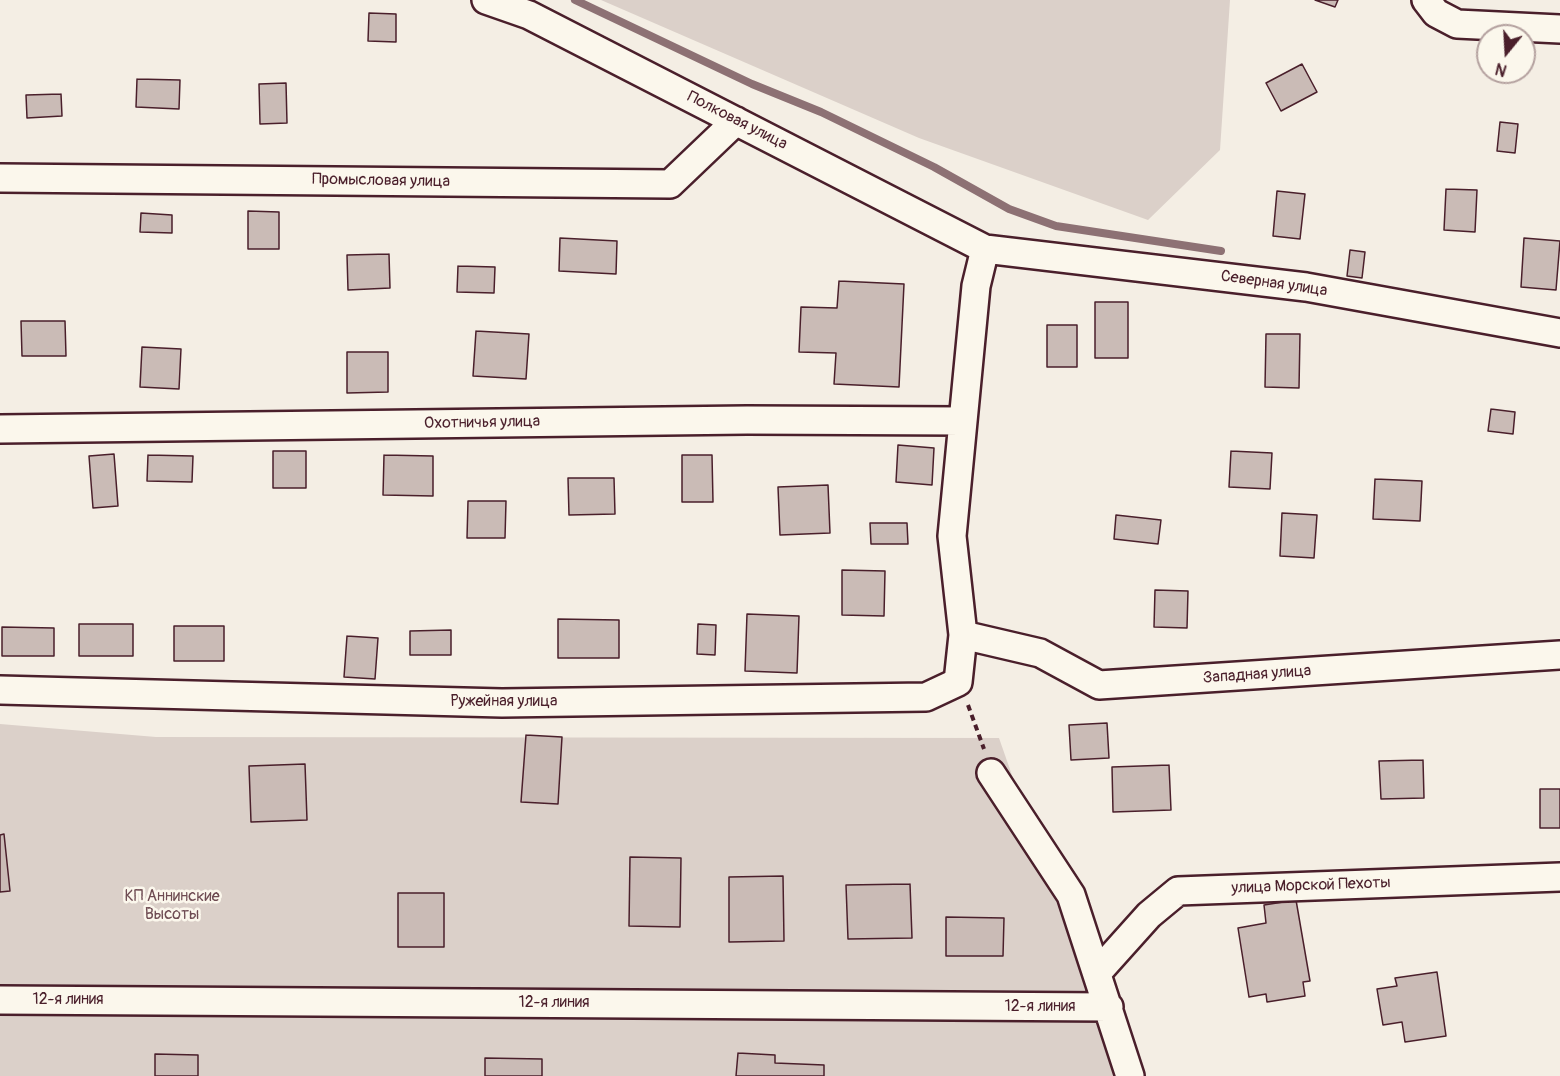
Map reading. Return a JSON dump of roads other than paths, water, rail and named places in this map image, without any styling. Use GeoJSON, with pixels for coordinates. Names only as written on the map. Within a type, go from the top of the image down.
{"type":"FeatureCollection","features":[{"type":"Feature","properties":{"kind":"street","name":"Полковая улица"},"geometry":{"type":"LineString","coordinates":[[486,0],[529,15],[985,249]]}},
{"type":"Feature","properties":{"kind":"street"},"geometry":{"type":"LineString","coordinates":[[1426,0],[1436,13],[1456,24],[1560,29]]}},
{"type":"Feature","properties":{"kind":"street","name":"Промысловая улица"},"geometry":{"type":"LineString","coordinates":[[0,178],[670,184],[736,121]]}},
{"type":"Feature","properties":{"kind":"street"},"geometry":{"type":"LineString","coordinates":[[963,635],[952,536],[976,286],[985,249]]}},
{"type":"Feature","properties":{"kind":"street","name":"Северная улица"},"geometry":{"type":"LineString","coordinates":[[985,249],[1305,287],[1560,333]]}},
{"type":"Feature","properties":{"kind":"street","name":"Охотничья улица"},"geometry":{"type":"LineString","coordinates":[[0,429],[747,420],[963,421]]}},
{"type":"Feature","properties":{"kind":"street","name":"Западная улица"},"geometry":{"type":"LineString","coordinates":[[963,635],[1040,653],[1100,685],[1560,655]]}},
{"type":"Feature","properties":{"kind":"street","name":"Ружейная улица"},"geometry":{"type":"LineString","coordinates":[[0,690],[502,703],[926,697],[958,682],[963,635]]}},
{"type":"Feature","properties":{"kind":"street"},"geometry":{"type":"LineString","coordinates":[[991,773],[1071,895],[1130,1076]]}},
{"type":"Feature","properties":{"kind":"street","name":"улица Морской Пехоты"},"geometry":{"type":"LineString","coordinates":[[1097,973],[1149,915],[1178,891],[1560,877]]}},
{"type":"Feature","properties":{"kind":"street","name":"12-я линия"},"geometry":{"type":"LineString","coordinates":[[0,1000],[1109,1007]]}},
{"type":"Feature","properties":{"kind":"waterway"},"geometry":{"type":"LineString","coordinates":[[575,0],[752,84],[821,112],[934,167],[1009,209],[1056,226],[1221,251]]}},
{"type":"Feature","properties":{"kind":"park label","name":"КП Аннинские Высоты"},"geometry":{"type":"Point","coordinates":[172,906]}}]}
